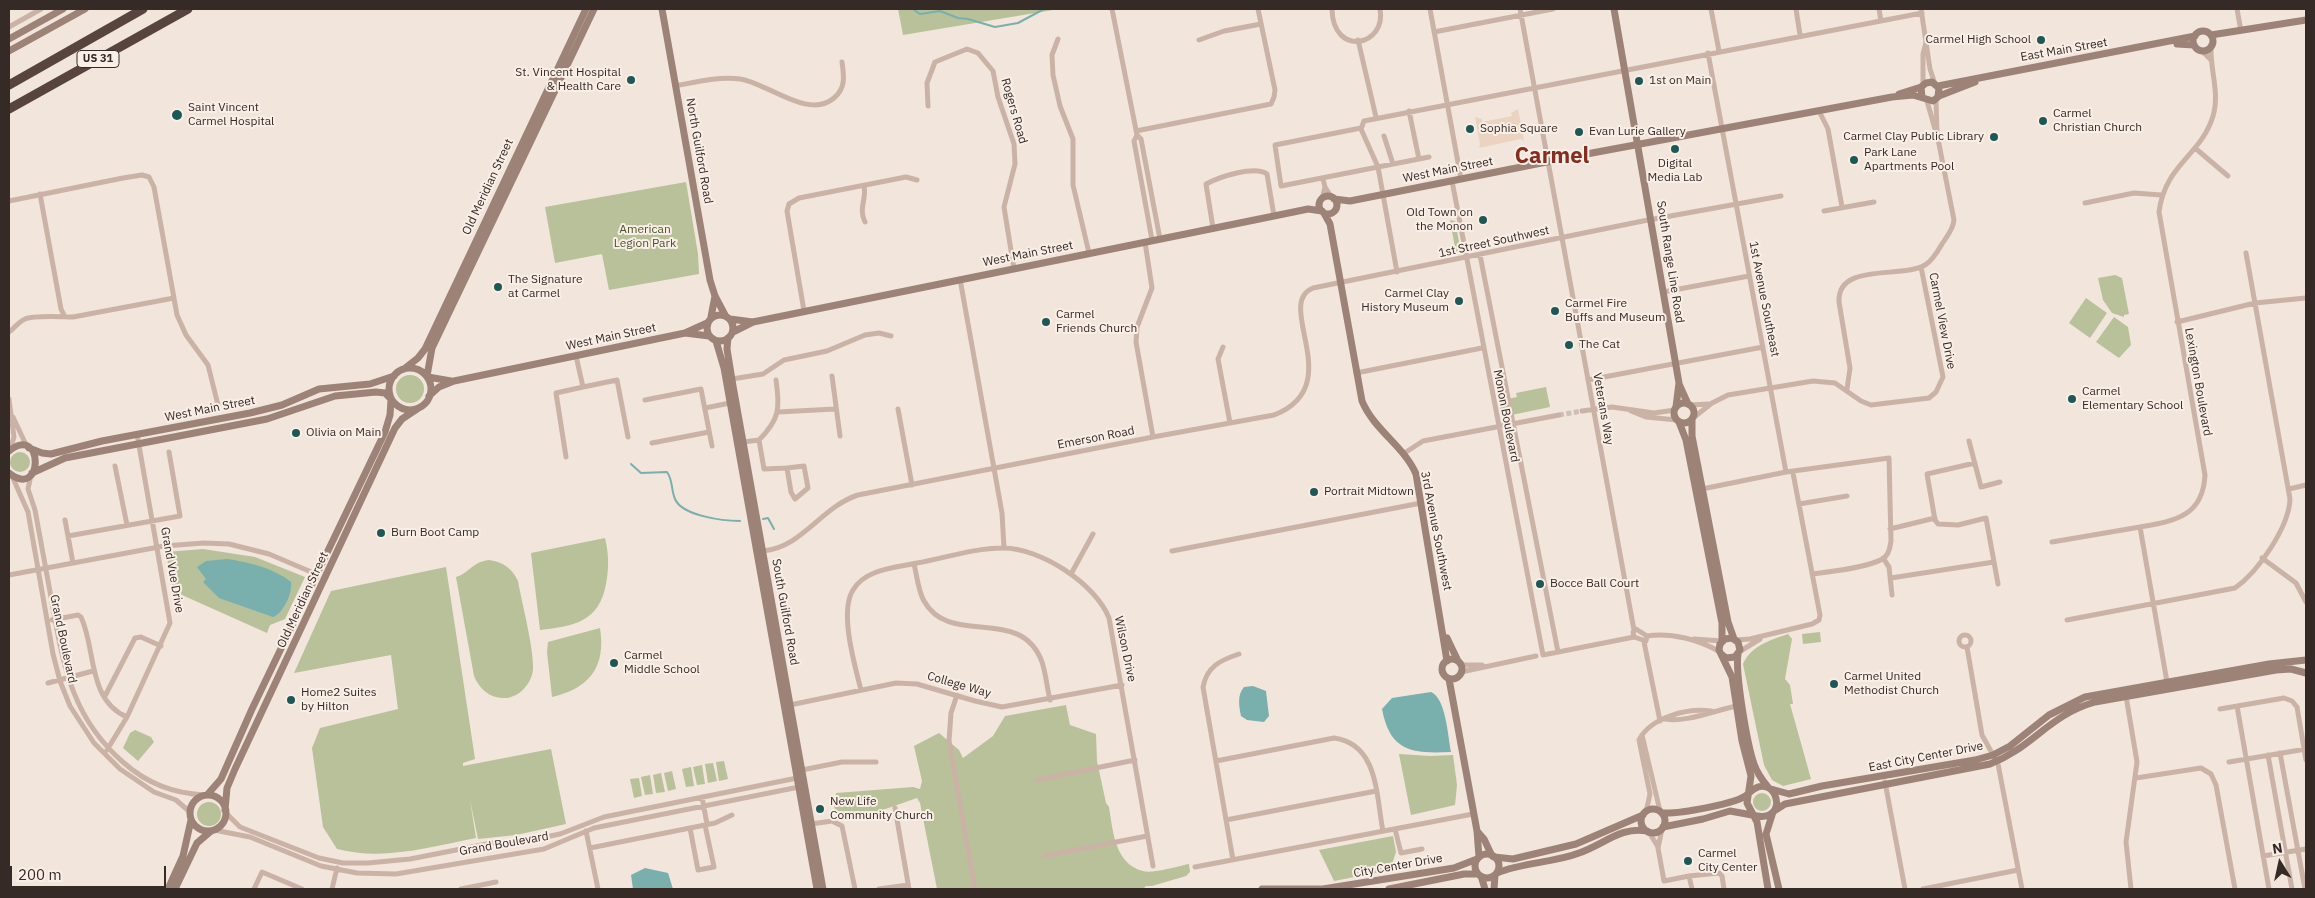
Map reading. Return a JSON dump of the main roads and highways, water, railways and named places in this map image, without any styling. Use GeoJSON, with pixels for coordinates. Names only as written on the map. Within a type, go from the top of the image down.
{"type":"FeatureCollection","features":[{"type":"Feature","properties":{"kind":"highway","name":"US 31"},"geometry":{"type":"LineString","coordinates":[[9,84],[143,9]]}},
{"type":"Feature","properties":{"kind":"highway","name":"US 31"},"geometry":{"type":"LineString","coordinates":[[9,109],[188,9]]}},
{"type":"Feature","properties":{"kind":"main road"},"geometry":{"type":"LineString","coordinates":[[9,51],[85,9]]}},
{"type":"Feature","properties":{"kind":"main road","name":"Old Meridian Street"},"geometry":{"type":"LineString","coordinates":[[404,369],[424,349],[586,9]]}},
{"type":"Feature","properties":{"kind":"main road","name":"Old Meridian Street"},"geometry":{"type":"LineString","coordinates":[[427,376],[428,362],[594,9]]}},
{"type":"Feature","properties":{"kind":"main road","name":"North Guilford Road"},"geometry":{"type":"LineString","coordinates":[[662,9],[715,296],[727,317]]}},
{"type":"Feature","properties":{"kind":"main road","name":"South Range Line Road"},"geometry":{"type":"LineString","coordinates":[[1614,9],[1676,363],[1679,384],[1675,408]]}},
{"type":"Feature","properties":{"kind":"main road"},"geometry":{"type":"LineString","coordinates":[[9,39],[58,10]]}},
{"type":"Feature","properties":{"kind":"main road"},"geometry":{"type":"LineString","coordinates":[[2232,32],[2202,51],[2194,45],[2195,36],[2203,31],[2211,35],[2306,20]]}},
{"type":"Feature","properties":{"kind":"main road"},"geometry":{"type":"LineString","coordinates":[[574,53],[574,44],[578,30],[576,27]]}},
{"type":"Feature","properties":{"kind":"main road"},"geometry":{"type":"LineString","coordinates":[[2211,35],[2212,46]]}},
{"type":"Feature","properties":{"kind":"main road","name":"East Main Street"},"geometry":{"type":"LineString","coordinates":[[1922,86],[1929,82],[1936,85],[2195,36]]}},
{"type":"Feature","properties":{"kind":"main road","name":"East Main Street"},"geometry":{"type":"LineString","coordinates":[[1925,99],[1938,98],[1971,83],[2185,43],[2194,45]]}},
{"type":"Feature","properties":{"kind":"main road"},"geometry":{"type":"LineString","coordinates":[[1936,85],[1938,98]]}},
{"type":"Feature","properties":{"kind":"main road"},"geometry":{"type":"LineString","coordinates":[[1892,97],[1922,86],[1925,99]]}},
{"type":"Feature","properties":{"kind":"main road"},"geometry":{"type":"LineString","coordinates":[[1639,144],[1892,97],[1913,95],[1925,99]]}},
{"type":"Feature","properties":{"kind":"main road"},"geometry":{"type":"LineString","coordinates":[[528,128],[537,132]]}},
{"type":"Feature","properties":{"kind":"main road","name":"West Main Street"},"geometry":{"type":"LineString","coordinates":[[1335,210],[1349,201],[1639,144]]}},
{"type":"Feature","properties":{"kind":"main road"},"geometry":{"type":"LineString","coordinates":[[1333,198],[1335,210],[1330,224],[1319,207],[1322,199],[1333,198]]}},
{"type":"Feature","properties":{"kind":"main road","name":"West Main Street"},"geometry":{"type":"LineString","coordinates":[[1333,198],[1349,201]]}},
{"type":"Feature","properties":{"kind":"main road","name":"West Main Street"},"geometry":{"type":"LineString","coordinates":[[1308,209],[1322,199]]}},
{"type":"Feature","properties":{"kind":"main road","name":"West Main Street"},"geometry":{"type":"LineString","coordinates":[[730,335],[753,322],[804,310],[1308,209],[1323,212]]}},
{"type":"Feature","properties":{"kind":"main road"},"geometry":{"type":"LineString","coordinates":[[1323,212],[1330,214],[1335,210]]}},
{"type":"Feature","properties":{"kind":"main road","name":"3rd Avenue Southwest"},"geometry":{"type":"LineString","coordinates":[[1330,224],[1360,394],[1368,412],[1403,454],[1416,474],[1447,661],[1443,671],[1457,671],[1441,621]]}},
{"type":"Feature","properties":{"kind":"main road","name":"North Guilford Road"},"geometry":{"type":"LineString","coordinates":[[709,320],[715,296]]}},
{"type":"Feature","properties":{"kind":"main road"},"geometry":{"type":"LineString","coordinates":[[718,314],[727,317],[733,325],[730,335],[716,341],[709,336],[706,330],[709,320],[718,314]]}},
{"type":"Feature","properties":{"kind":"main road","name":"West Main Street"},"geometry":{"type":"LineString","coordinates":[[727,317],[753,322]]}},
{"type":"Feature","properties":{"kind":"main road","name":"West Main Street"},"geometry":{"type":"LineString","coordinates":[[429,396],[439,387],[454,381],[685,333],[709,320]]}},
{"type":"Feature","properties":{"kind":"main road","name":"West Main Street"},"geometry":{"type":"LineString","coordinates":[[685,333],[709,336]]}},
{"type":"Feature","properties":{"kind":"main road","name":"South Guilford Road"},"geometry":{"type":"LineString","coordinates":[[730,335],[727,349],[732,379],[823,889]]}},
{"type":"Feature","properties":{"kind":"main road","name":"South Guilford Road"},"geometry":{"type":"LineString","coordinates":[[716,341],[724,364],[817,889]]}},
{"type":"Feature","properties":{"kind":"main road"},"geometry":{"type":"LineString","coordinates":[[428,362],[431,371],[441,381]]}},
{"type":"Feature","properties":{"kind":"main road"},"geometry":{"type":"LineString","coordinates":[[416,368],[427,376],[431,387],[429,396],[417,409],[409,411],[401,409],[391,399],[390,385],[394,376],[404,369],[416,368]]}},
{"type":"Feature","properties":{"kind":"main road","name":"West Main Street"},"geometry":{"type":"LineString","coordinates":[[28,447],[42,453],[51,454],[73,447],[136,434],[250,414],[282,405],[319,389],[375,383],[394,376]]}},
{"type":"Feature","properties":{"kind":"main road","name":"West Main Street"},"geometry":{"type":"LineString","coordinates":[[427,376],[441,381],[454,381]]}},
{"type":"Feature","properties":{"kind":"main road","name":"South Range Line Road"},"geometry":{"type":"LineString","coordinates":[[1679,384],[1689,404]]}},
{"type":"Feature","properties":{"kind":"main road"},"geometry":{"type":"LineString","coordinates":[[379,393],[388,402],[390,415]]}},
{"type":"Feature","properties":{"kind":"main road","name":"West Main Street"},"geometry":{"type":"LineString","coordinates":[[10,475],[21,478],[65,458],[267,419],[335,396],[385,393],[391,399]]}},
{"type":"Feature","properties":{"kind":"main road","name":"Old Meridian Street"},"geometry":{"type":"LineString","coordinates":[[206,795],[221,779],[236,742],[385,432],[390,415],[391,399]]}},
{"type":"Feature","properties":{"kind":"main road"},"geometry":{"type":"LineString","coordinates":[[1768,889],[1757,822],[1747,804],[1751,776],[1742,741],[1731,673],[1720,653],[1722,623],[1686,440],[1675,408],[1681,403],[1689,404],[1694,410],[1692,436],[1728,622],[1735,640],[1740,646],[1736,666],[1752,755],[1759,775],[1777,799],[1766,833],[1779,889]]}},
{"type":"Feature","properties":{"kind":"main road","name":"Old Meridian Street"},"geometry":{"type":"LineString","coordinates":[[226,811],[228,788],[238,763],[395,428],[402,419],[417,409]]}},
{"type":"Feature","properties":{"kind":"main road"},"geometry":{"type":"LineString","coordinates":[[1678,421],[1684,423],[1693,419]]}},
{"type":"Feature","properties":{"kind":"main road"},"geometry":{"type":"LineString","coordinates":[[9,450],[19,446],[28,447],[34,452],[37,461],[32,474]]}},
{"type":"Feature","properties":{"kind":"main road"},"geometry":{"type":"LineString","coordinates":[[1722,641],[1727,638],[1735,640]]}},
{"type":"Feature","properties":{"kind":"main road"},"geometry":{"type":"LineString","coordinates":[[1720,653],[1729,659],[1739,653]]}},
{"type":"Feature","properties":{"kind":"main road","name":"East City Center Drive"},"geometry":{"type":"LineString","coordinates":[[1995,758],[2049,715],[2079,699],[2269,664],[2306,660]]}},
{"type":"Feature","properties":{"kind":"main road"},"geometry":{"type":"LineString","coordinates":[[1447,661],[1457,671],[1452,696],[1477,831],[1478,858],[1475,866],[1485,889]]}},
{"type":"Feature","properties":{"kind":"main road","name":"East City Center Drive"},"geometry":{"type":"LineString","coordinates":[[1769,788],[1789,794],[1822,786],[1973,768],[2019,749],[2065,713],[2094,702],[2276,670],[2291,669],[2306,673]]}},
{"type":"Feature","properties":{"kind":"main road","name":"East City Center Drive"},"geometry":{"type":"LineString","coordinates":[[1774,811],[1785,804],[1885,780]]}},
{"type":"Feature","properties":{"kind":"main road"},"geometry":{"type":"LineString","coordinates":[[1478,858],[1486,854],[1513,859],[1576,844],[1653,809],[1661,812],[1683,813],[1736,801],[1758,787],[1769,788]]}},
{"type":"Feature","properties":{"kind":"main road"},"geometry":{"type":"LineString","coordinates":[[168,889],[183,856],[190,816],[196,800],[206,795],[220,800],[226,811],[222,823],[197,843],[175,889]]}},
{"type":"Feature","properties":{"kind":"main road"},"geometry":{"type":"LineString","coordinates":[[1479,875],[1489,878],[1513,867],[1580,853],[1632,829],[1655,833],[1663,828],[1732,811],[1765,817],[1774,811]]}},
{"type":"Feature","properties":{"kind":"main road"},"geometry":{"type":"LineString","coordinates":[[1661,812],[1665,819],[1663,828]]}},
{"type":"Feature","properties":{"kind":"main road"},"geometry":{"type":"LineString","coordinates":[[1645,814],[1642,822],[1648,831]]}},
{"type":"Feature","properties":{"kind":"main road"},"geometry":{"type":"LineString","coordinates":[[190,816],[200,829],[213,830]]}},
{"type":"Feature","properties":{"kind":"main road"},"geometry":{"type":"LineString","coordinates":[[1477,831],[1484,839],[1499,866],[1494,889]]}},
{"type":"Feature","properties":{"kind":"main road","name":"City Center Drive"},"geometry":{"type":"LineString","coordinates":[[1262,889],[1322,889],[1454,868],[1478,858]]}},
{"type":"Feature","properties":{"kind":"main road","name":"City Center Drive"},"geometry":{"type":"LineString","coordinates":[[1389,889],[1464,874],[1479,875]]}},
{"type":"Feature","properties":{"kind":"water"},"geometry":{"type":"Polygon","coordinates":[[[227,559],[260,566],[291,582],[289,597],[277,615],[273,617],[219,598],[203,582],[206,579],[197,567],[206,561],[227,559]]]}},
{"type":"Feature","properties":{"kind":"water"},"geometry":{"type":"Polygon","coordinates":[[[1253,686],[1266,691],[1269,716],[1264,722],[1247,720],[1241,716],[1240,694],[1244,687],[1253,686]]]}},
{"type":"Feature","properties":{"kind":"water"},"geometry":{"type":"Polygon","coordinates":[[[1431,692],[1440,702],[1443,710],[1451,752],[1424,752],[1404,747],[1391,734],[1386,723],[1382,709],[1392,698],[1431,692]]]}},
{"type":"Feature","properties":{"kind":"water"},"geometry":{"type":"Polygon","coordinates":[[[645,868],[668,873],[673,889],[633,889],[631,875],[645,868]]]}},
{"type":"Feature","properties":{"kind":"waterway"},"geometry":{"type":"LineString","coordinates":[[855,9],[865,9]]}},
{"type":"Feature","properties":{"kind":"waterway"},"geometry":{"type":"LineString","coordinates":[[913,9],[920,14],[940,11],[958,18],[995,27],[1018,23],[1044,9]]}},
{"type":"Feature","properties":{"kind":"waterway"},"geometry":{"type":"LineString","coordinates":[[631,464],[641,473],[667,472],[675,499],[686,510],[714,519],[740,521]]}},
{"type":"Feature","properties":{"kind":"waterway"},"geometry":{"type":"LineString","coordinates":[[763,519],[768,518],[774,529]]}},
{"type":"Feature","properties":{"kind":"tunnel"},"geometry":{"type":"LineString","coordinates":[[1559,415],[1582,411]]}},
{"type":"Feature","properties":{"kind":"place","name":"Carmel High School"},"geometry":{"type":"Point","coordinates":[2041,40]}},
{"type":"Feature","properties":{"kind":"place","name":"St. Vincent Hospital & Health Care"},"geometry":{"type":"Point","coordinates":[631,80]}},
{"type":"Feature","properties":{"kind":"place","name":"1st on Main"},"geometry":{"type":"Point","coordinates":[1639,81]}},
{"type":"Feature","properties":{"kind":"place","name":"Saint Vincent Carmel Hospital"},"geometry":{"type":"Point","coordinates":[177,115]}},
{"type":"Feature","properties":{"kind":"place","name":"Carmel Christian Church"},"geometry":{"type":"Point","coordinates":[2043,121]}},
{"type":"Feature","properties":{"kind":"place","name":"Sophia Square"},"geometry":{"type":"Point","coordinates":[1470,129]}},
{"type":"Feature","properties":{"kind":"place","name":"Evan Lurie Gallery"},"geometry":{"type":"Point","coordinates":[1579,132]}},
{"type":"Feature","properties":{"kind":"place","name":"Carmel Clay Public Library"},"geometry":{"type":"Point","coordinates":[1994,137]}},
{"type":"Feature","properties":{"kind":"place","name":"Digital Media Lab"},"geometry":{"type":"Point","coordinates":[1675,149]}},
{"type":"Feature","properties":{"kind":"place","name":"Park Lane Apartments Pool"},"geometry":{"type":"Point","coordinates":[1854,160]}},
{"type":"Feature","properties":{"kind":"place","name":"Old Town on the Monon"},"geometry":{"type":"Point","coordinates":[1483,220]}},
{"type":"Feature","properties":{"kind":"place","name":"The Signature at Carmel"},"geometry":{"type":"Point","coordinates":[498,287]}},
{"type":"Feature","properties":{"kind":"place","name":"Carmel Clay History Museum"},"geometry":{"type":"Point","coordinates":[1459,301]}},
{"type":"Feature","properties":{"kind":"place","name":"Carmel Fire Buffs and Museum"},"geometry":{"type":"Point","coordinates":[1555,311]}},
{"type":"Feature","properties":{"kind":"place","name":"Carmel Friends Church"},"geometry":{"type":"Point","coordinates":[1046,322]}},
{"type":"Feature","properties":{"kind":"place","name":"The Cat"},"geometry":{"type":"Point","coordinates":[1569,345]}},
{"type":"Feature","properties":{"kind":"place","name":"Carmel Elementary School"},"geometry":{"type":"Point","coordinates":[2072,399]}},
{"type":"Feature","properties":{"kind":"place","name":"Olivia on Main"},"geometry":{"type":"Point","coordinates":[296,433]}},
{"type":"Feature","properties":{"kind":"place","name":"Portrait Midtown"},"geometry":{"type":"Point","coordinates":[1314,492]}},
{"type":"Feature","properties":{"kind":"place","name":"Burn Boot Camp"},"geometry":{"type":"Point","coordinates":[381,533]}},
{"type":"Feature","properties":{"kind":"place","name":"Bocce Ball Court"},"geometry":{"type":"Point","coordinates":[1540,584]}},
{"type":"Feature","properties":{"kind":"place","name":"Carmel Middle School"},"geometry":{"type":"Point","coordinates":[614,663]}},
{"type":"Feature","properties":{"kind":"place","name":"Carmel United Methodist Church"},"geometry":{"type":"Point","coordinates":[1834,684]}},
{"type":"Feature","properties":{"kind":"place","name":"Home2 Suites by Hilton"},"geometry":{"type":"Point","coordinates":[291,700]}},
{"type":"Feature","properties":{"kind":"place","name":"New Life Community Church"},"geometry":{"type":"Point","coordinates":[820,809]}},
{"type":"Feature","properties":{"kind":"place","name":"Carmel City Center"},"geometry":{"type":"Point","coordinates":[1688,861]}},
{"type":"Feature","properties":{"kind":"district","name":"Carmel"},"geometry":{"type":"Point","coordinates":[1552,157]}},
{"type":"Feature","properties":{"kind":"park label","name":"American Legion Park"},"geometry":{"type":"Point","coordinates":[645,237]}}]}
